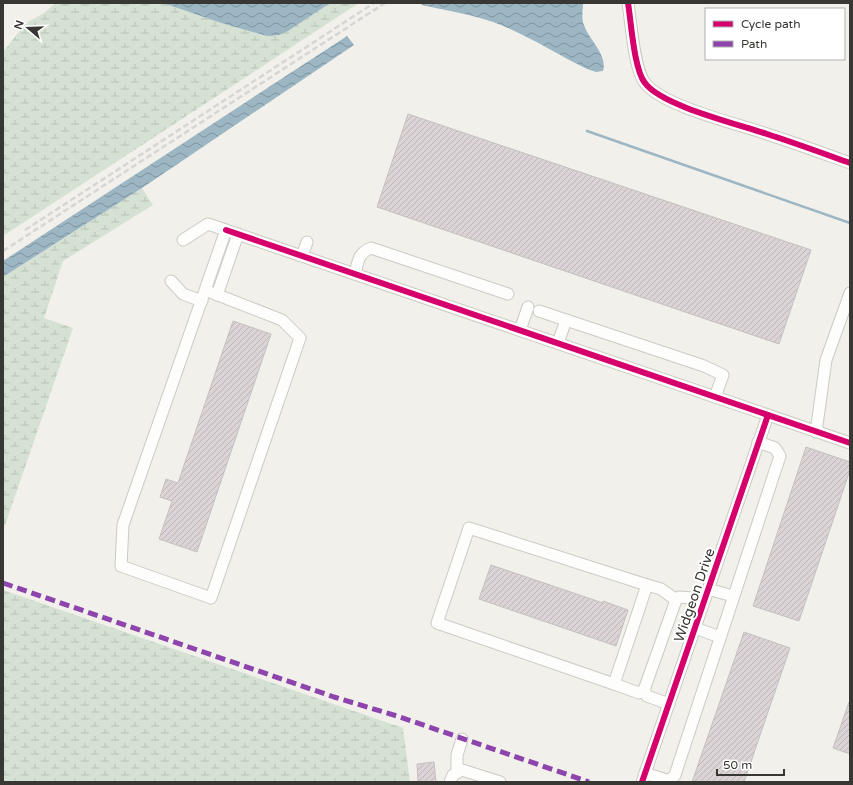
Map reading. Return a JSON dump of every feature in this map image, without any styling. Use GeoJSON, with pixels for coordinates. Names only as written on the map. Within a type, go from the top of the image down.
{"type":"FeatureCollection","features":[{"type":"Feature","properties":{"kind":"street"},"geometry":{"type":"LineString","coordinates":[[628,3],[638,67],[644,83],[662,97],[683,106],[850,163]]}},
{"type":"Feature","properties":{"kind":"street"},"geometry":{"type":"LineString","coordinates":[[183,240],[208,224],[850,443]]}},
{"type":"Feature","properties":{"kind":"street"},"geometry":{"type":"LineString","coordinates":[[171,281],[183,294],[204,295],[217,295],[282,320],[300,338],[211,598],[121,566],[123,525],[204,295],[226,230]]}},
{"type":"Feature","properties":{"kind":"street"},"geometry":{"type":"LineString","coordinates":[[217,295],[238,234]]}},
{"type":"Feature","properties":{"kind":"street"},"geometry":{"type":"LineString","coordinates":[[302,256],[307,242]]}},
{"type":"Feature","properties":{"kind":"street"},"geometry":{"type":"LineString","coordinates":[[355,274],[362,254],[364,251],[371,248],[508,294]]}},
{"type":"Feature","properties":{"kind":"street"},"geometry":{"type":"LineString","coordinates":[[816,432],[826,360],[850,293]]}},
{"type":"Feature","properties":{"kind":"street"},"geometry":{"type":"LineString","coordinates":[[520,330],[533,309],[704,366],[723,375],[715,397]]}},
{"type":"Feature","properties":{"kind":"street"},"geometry":{"type":"LineString","coordinates":[[558,343],[566,320]]}},
{"type":"Feature","properties":{"kind":"street","name":"Widgeon Drive"},"geometry":{"type":"LineString","coordinates":[[644,778],[768,415]]}},
{"type":"Feature","properties":{"kind":"street"},"geometry":{"type":"LineString","coordinates":[[644,778],[669,781],[675,775],[780,456],[776,448],[758,442]]}},
{"type":"Feature","properties":{"kind":"street"},"geometry":{"type":"LineString","coordinates":[[676,600],[661,589],[469,528],[438,623],[639,693],[644,690],[676,600],[679,597],[707,594],[733,596]]}},
{"type":"Feature","properties":{"kind":"street"},"geometry":{"type":"LineString","coordinates":[[614,684],[647,585]]}},
{"type":"Feature","properties":{"kind":"street"},"geometry":{"type":"LineString","coordinates":[[695,628],[720,637]]}},
{"type":"Feature","properties":{"kind":"street"},"geometry":{"type":"LineString","coordinates":[[644,690],[647,696],[669,704]]}},
{"type":"Feature","properties":{"kind":"street"},"geometry":{"type":"LineString","coordinates":[[457,772],[457,755],[462,739]]}},
{"type":"Feature","properties":{"kind":"street"},"geometry":{"type":"LineString","coordinates":[[450,782],[453,775],[462,770],[500,782]]}},
{"type":"Feature","properties":{"kind":"green space"},"geometry":{"type":"Polygon","coordinates":[[[55,3],[163,3],[221,23],[267,36],[330,3],[359,3],[3,236],[3,52],[26,23],[44,13],[55,3]]]}},
{"type":"Feature","properties":{"kind":"green space"},"geometry":{"type":"Polygon","coordinates":[[[142,188],[153,205],[63,261],[44,318],[73,328],[3,531],[3,277],[142,188]]]}},
{"type":"Feature","properties":{"kind":"green space"},"geometry":{"type":"Polygon","coordinates":[[[3,590],[403,728],[410,782],[3,782],[3,590]]]}},
{"type":"Feature","properties":{"kind":"water"},"geometry":{"type":"Polygon","coordinates":[[[163,3],[330,3],[288,31],[279,35],[267,36],[221,23],[163,3]]]}},
{"type":"Feature","properties":{"kind":"water"},"geometry":{"type":"Polygon","coordinates":[[[424,3],[583,3],[583,23],[586,31],[601,53],[604,65],[603,71],[596,72],[587,69],[529,38],[493,22],[466,14],[421,5],[424,3]]]}},
{"type":"Feature","properties":{"kind":"water"},"geometry":{"type":"Polygon","coordinates":[[[347,36],[354,45],[142,188],[3,277],[3,261],[347,36]]]}},
{"type":"Feature","properties":{"kind":"building"},"geometry":{"type":"Polygon","coordinates":[[[408,114],[811,250],[779,344],[377,207],[408,114]]]}},
{"type":"Feature","properties":{"kind":"building"},"geometry":{"type":"Polygon","coordinates":[[[233,321],[271,334],[197,552],[159,539],[172,501],[160,497],[166,479],[178,483],[233,321]]]}},
{"type":"Feature","properties":{"kind":"building"},"geometry":{"type":"Polygon","coordinates":[[[806,447],[850,462],[850,470],[799,621],[753,606],[806,447]]]}},
{"type":"Feature","properties":{"kind":"building"},"geometry":{"type":"Polygon","coordinates":[[[491,565],[628,610],[616,646],[479,599],[491,565]]]}},
{"type":"Feature","properties":{"kind":"building"},"geometry":{"type":"Polygon","coordinates":[[[744,632],[790,648],[744,782],[692,782],[744,632]]]}},
{"type":"Feature","properties":{"kind":"building"},"geometry":{"type":"Polygon","coordinates":[[[849,702],[850,703],[850,754],[833,748],[849,702]]]}},
{"type":"Feature","properties":{"kind":"building"},"geometry":{"type":"Polygon","coordinates":[[[434,762],[436,782],[418,782],[417,764],[434,762]]]}},
{"type":"Feature","properties":{"kind":"waterway"},"geometry":{"type":"LineString","coordinates":[[587,131],[850,223]]}},
{"type":"Feature","properties":{"kind":"railway"},"geometry":{"type":"LineString","coordinates":[[25,230],[374,3]]}},
{"type":"Feature","properties":{"kind":"railway"},"geometry":{"type":"LineString","coordinates":[[3,251],[385,3]]}},
{"type":"Feature","properties":{"kind":"marked path"},"geometry":{"type":"LineString","coordinates":[[3,583],[334,697],[397,716],[589,782]]}},
{"type":"Feature","properties":{"kind":"cycle path"},"geometry":{"type":"LineString","coordinates":[[628,3],[638,68],[645,83],[654,91],[683,107],[777,137],[850,163]]}},
{"type":"Feature","properties":{"kind":"cycle path"},"geometry":{"type":"LineString","coordinates":[[226,230],[850,443]]}},
{"type":"Feature","properties":{"kind":"cycle path"},"geometry":{"type":"LineString","coordinates":[[642,782],[768,415]]}}]}
